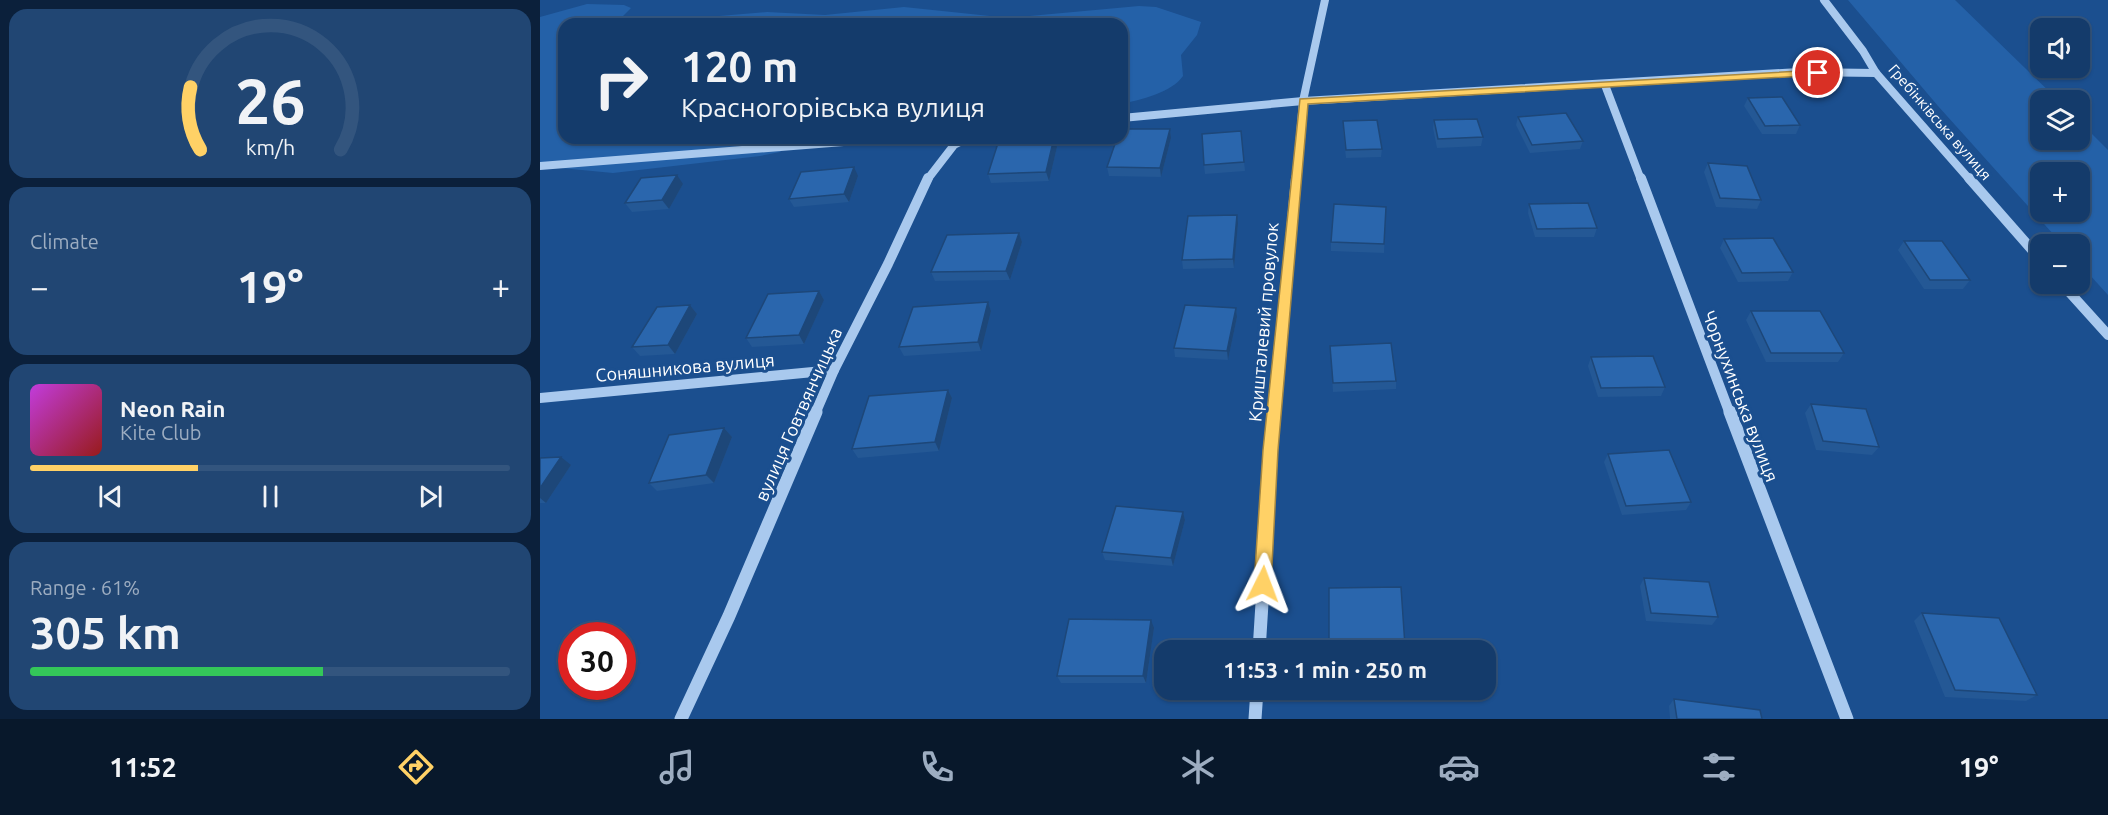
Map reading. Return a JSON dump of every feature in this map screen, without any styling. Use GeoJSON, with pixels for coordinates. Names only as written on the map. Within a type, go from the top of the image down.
{"type":"FeatureCollection","features":[{"type":"Feature","properties":{"kind":"street","name":"Кришталевий провулок"},"geometry":{"type":"LineString","coordinates":[[1260,640],[1270,450],[1303,101],[1325,0]]}},
{"type":"Feature","properties":{"kind":"street","name":"Гребінківська вулиця"},"geometry":{"type":"LineString","coordinates":[[1824,0],[1863,51],[1876,73],[2030,248]]}},
{"type":"Feature","properties":{"kind":"street"},"geometry":{"type":"LineString","coordinates":[[1128,117],[1303,101],[1799,72],[1876,73]]}},
{"type":"Feature","properties":{"kind":"street","name":"Чорнухинська вулиця"},"geometry":{"type":"LineString","coordinates":[[1605,85],[1847,719]]}},
{"type":"Feature","properties":{"kind":"street"},"geometry":{"type":"LineString","coordinates":[[540,166],[818,144]]}},
{"type":"Feature","properties":{"kind":"street","name":"вулиця Говтвянчицька"},"geometry":{"type":"LineString","coordinates":[[681,719],[729,616],[834,370],[888,264],[927,179],[956,144]]}},
{"type":"Feature","properties":{"kind":"street"},"geometry":{"type":"LineString","coordinates":[[2071,294],[2108,335]]}},
{"type":"Feature","properties":{"kind":"street","name":"Соняшникова вулиця"},"geometry":{"type":"LineString","coordinates":[[540,398],[834,370]]}},
{"type":"Feature","properties":{"kind":"street"},"geometry":{"type":"LineString","coordinates":[[1255,719],[1256,700]]}},
{"type":"Feature","properties":{"kind":"shaded area"},"geometry":{"type":"Polygon","coordinates":[[[1848,0],[1955,0],[2030,73],[2030,78],[2035,78],[2048,90],[2030,90],[2030,150],[2090,150],[2090,132],[2108,150],[2108,295],[2090,275],[2090,234],[2053,234],[2042,222],[2090,222],[2090,162],[2030,162],[2030,208],[1938,106],[1848,0]]]}},
{"type":"Feature","properties":{"kind":"shaded area"},"geometry":{"type":"Polygon","coordinates":[[[587,4],[624,5],[631,8],[621,18],[558,18],[558,144],[789,144],[780,152],[760,156],[613,173],[540,166],[540,17],[587,4]]]}},
{"type":"Feature","properties":{"kind":"shaded area"},"geometry":{"type":"Polygon","coordinates":[[[1139,6],[1156,7],[1201,22],[1197,35],[1181,55],[1183,76],[1178,82],[1164,91],[1128,102],[1128,18],[1009,18],[1139,6]]]}},
{"type":"Feature","properties":{"kind":"shaded area"},"geometry":{"type":"Polygon","coordinates":[[[904,7],[1009,18],[711,18],[767,12],[825,15],[904,7]]]}},
{"type":"Feature","properties":{"kind":"building"},"geometry":{"type":"Polygon","coordinates":[[[1782,97],[1800,125],[1765,126],[1748,98],[1782,97]]]}},
{"type":"Feature","properties":{"kind":"building"},"geometry":{"type":"Polygon","coordinates":[[[1566,113],[1583,141],[1532,145],[1518,117],[1566,113]]]}},
{"type":"Feature","properties":{"kind":"building"},"geometry":{"type":"Polygon","coordinates":[[[1477,119],[1483,137],[1438,139],[1434,120],[1477,119]]]}},
{"type":"Feature","properties":{"kind":"building"},"geometry":{"type":"Polygon","coordinates":[[[1377,120],[1382,149],[1346,150],[1343,121],[1377,120]]]}},
{"type":"Feature","properties":{"kind":"building"},"geometry":{"type":"Polygon","coordinates":[[[1128,129],[1170,129],[1160,168],[1107,167],[1115,144],[1128,144],[1128,129]]]}},
{"type":"Feature","properties":{"kind":"building"},"geometry":{"type":"Polygon","coordinates":[[[1241,131],[1244,162],[1204,165],[1202,134],[1241,131]]]}},
{"type":"Feature","properties":{"kind":"building"},"geometry":{"type":"Polygon","coordinates":[[[998,144],[1053,144],[1046,172],[988,174],[998,144]]]}},
{"type":"Feature","properties":{"kind":"building"},"geometry":{"type":"Polygon","coordinates":[[[1708,163],[1747,166],[1761,200],[1720,198],[1708,163]]]}},
{"type":"Feature","properties":{"kind":"building"},"geometry":{"type":"Polygon","coordinates":[[[854,167],[844,194],[789,199],[801,172],[854,167]]]}},
{"type":"Feature","properties":{"kind":"building"},"geometry":{"type":"Polygon","coordinates":[[[677,175],[662,200],[625,203],[641,178],[677,175]]]}},
{"type":"Feature","properties":{"kind":"building"},"geometry":{"type":"Polygon","coordinates":[[[1588,203],[1597,228],[1537,229],[1529,204],[1588,203]]]}},
{"type":"Feature","properties":{"kind":"building"},"geometry":{"type":"Polygon","coordinates":[[[1334,204],[1386,207],[1384,244],[1331,242],[1334,204]]]}},
{"type":"Feature","properties":{"kind":"building"},"geometry":{"type":"Polygon","coordinates":[[[1237,215],[1233,259],[1182,260],[1188,216],[1237,215]]]}},
{"type":"Feature","properties":{"kind":"building"},"geometry":{"type":"Polygon","coordinates":[[[1019,233],[1006,271],[931,272],[947,235],[1019,233]]]}},
{"type":"Feature","properties":{"kind":"building"},"geometry":{"type":"Polygon","coordinates":[[[1773,238],[1793,272],[1742,273],[1724,239],[1773,238]]]}},
{"type":"Feature","properties":{"kind":"building"},"geometry":{"type":"Polygon","coordinates":[[[1904,241],[1942,241],[1970,280],[1930,280],[1904,241]]]}},
{"type":"Feature","properties":{"kind":"building"},"geometry":{"type":"Polygon","coordinates":[[[819,291],[799,335],[746,338],[768,294],[819,291]]]}},
{"type":"Feature","properties":{"kind":"building"},"geometry":{"type":"Polygon","coordinates":[[[988,302],[978,342],[899,347],[913,307],[988,302]]]}},
{"type":"Feature","properties":{"kind":"building"},"geometry":{"type":"Polygon","coordinates":[[[690,305],[668,345],[632,347],[657,307],[690,305]]]}},
{"type":"Feature","properties":{"kind":"building"},"geometry":{"type":"Polygon","coordinates":[[[1185,305],[1236,308],[1227,351],[1174,348],[1185,305]]]}},
{"type":"Feature","properties":{"kind":"building"},"geometry":{"type":"Polygon","coordinates":[[[1751,311],[1820,311],[1844,353],[1771,353],[1751,311]]]}},
{"type":"Feature","properties":{"kind":"building"},"geometry":{"type":"Polygon","coordinates":[[[1391,343],[1396,381],[1333,383],[1330,346],[1391,343]]]}},
{"type":"Feature","properties":{"kind":"building"},"geometry":{"type":"Polygon","coordinates":[[[1653,356],[1665,387],[1601,388],[1591,357],[1653,356]]]}},
{"type":"Feature","properties":{"kind":"building"},"geometry":{"type":"Polygon","coordinates":[[[948,390],[935,442],[852,449],[869,396],[948,390]]]}},
{"type":"Feature","properties":{"kind":"building"},"geometry":{"type":"Polygon","coordinates":[[[1811,404],[1866,409],[1879,447],[1823,441],[1811,404]]]}},
{"type":"Feature","properties":{"kind":"building"},"geometry":{"type":"Polygon","coordinates":[[[724,428],[706,475],[649,483],[669,435],[724,428]]]}},
{"type":"Feature","properties":{"kind":"building"},"geometry":{"type":"Polygon","coordinates":[[[1669,450],[1691,502],[1626,506],[1608,454],[1669,450]]]}},
{"type":"Feature","properties":{"kind":"building"},"geometry":{"type":"Polygon","coordinates":[[[561,457],[540,488],[540,458],[561,457]]]}},
{"type":"Feature","properties":{"kind":"building"},"geometry":{"type":"Polygon","coordinates":[[[1116,506],[1183,512],[1171,558],[1102,552],[1116,506]]]}},
{"type":"Feature","properties":{"kind":"building"},"geometry":{"type":"Polygon","coordinates":[[[1644,578],[1709,582],[1718,617],[1651,613],[1644,578]]]}},
{"type":"Feature","properties":{"kind":"building"},"geometry":{"type":"Polygon","coordinates":[[[1401,587],[1405,640],[1329,640],[1329,588],[1401,587]]]}},
{"type":"Feature","properties":{"kind":"building"},"geometry":{"type":"Polygon","coordinates":[[[1922,613],[1999,618],[2037,695],[1955,690],[1922,613]]]}},
{"type":"Feature","properties":{"kind":"building"},"geometry":{"type":"Polygon","coordinates":[[[1069,619],[1151,620],[1143,676],[1057,676],[1069,619]]]}},
{"type":"Feature","properties":{"kind":"building"},"geometry":{"type":"Polygon","coordinates":[[[1674,699],[1760,710],[1762,719],[1677,719],[1674,699]]]}},
{"type":"Feature","properties":{"kind":"route"},"geometry":{"type":"LineString","coordinates":[[1263,584],[1270,450],[1303,101],[1799,72],[1818,73]]}}]}
